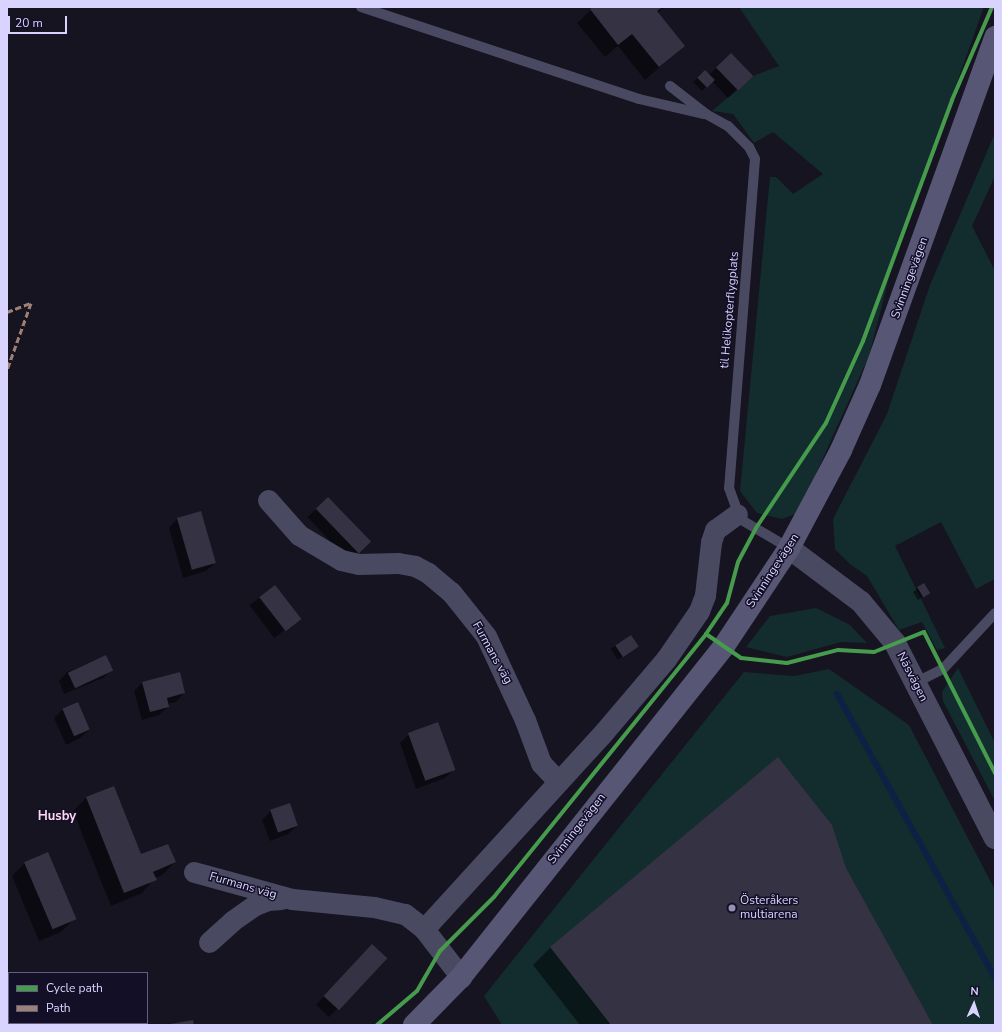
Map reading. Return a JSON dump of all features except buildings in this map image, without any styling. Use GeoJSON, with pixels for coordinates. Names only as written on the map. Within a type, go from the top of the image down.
{"type":"FeatureCollection","features":[{"type":"Feature","properties":{"kind":"main road","name":"Svinningevägen"},"geometry":{"type":"LineString","coordinates":[[414,1025],[461,977],[724,646],[789,548],[840,450],[870,385],[995,37]]}},
{"type":"Feature","properties":{"kind":"street","name":"Furmans väg"},"geometry":{"type":"LineString","coordinates":[[268,500],[299,535],[341,560],[358,564],[398,563],[415,566],[428,572],[451,592],[486,636],[526,720],[541,763],[558,781]]}},
{"type":"Feature","properties":{"kind":"street"},"geometry":{"type":"LineString","coordinates":[[424,929],[637,695],[686,632],[700,611],[705,595],[711,542],[716,530],[737,514]]}},
{"type":"Feature","properties":{"kind":"street","name":"Näsvägen"},"geometry":{"type":"LineString","coordinates":[[789,548],[861,602],[895,643],[995,838]]}},
{"type":"Feature","properties":{"kind":"street","name":"Furmans väg"},"geometry":{"type":"LineString","coordinates":[[194,872],[292,899]]}},
{"type":"Feature","properties":{"kind":"street","name":"Furmans väg"},"geometry":{"type":"LineString","coordinates":[[209,942],[232,921],[255,905],[268,900],[292,899],[385,908],[405,914],[424,929],[461,977]]}},
{"type":"Feature","properties":{"kind":"lane"},"geometry":{"type":"LineString","coordinates":[[361,7],[639,99],[706,114]]}},
{"type":"Feature","properties":{"kind":"lane","name":"til Helikopterflygplats"},"geometry":{"type":"LineString","coordinates":[[670,86],[706,114],[728,126],[749,146],[755,159],[729,470],[729,488],[737,514]]}},
{"type":"Feature","properties":{"kind":"lane"},"geometry":{"type":"LineString","coordinates":[[737,514],[740,519],[789,548]]}},
{"type":"Feature","properties":{"kind":"lane"},"geometry":{"type":"LineString","coordinates":[[915,683],[943,669],[995,613]]}},
{"type":"Feature","properties":{"kind":"green space"},"geometry":{"type":"Polygon","coordinates":[[[739,7],[984,7],[894,258],[869,356],[814,478],[795,514],[782,519],[757,513],[740,491],[770,177],[776,177],[793,194],[823,174],[773,132],[754,143],[733,114],[712,111],[753,76],[779,66],[739,7]]]}},
{"type":"Feature","properties":{"kind":"green space"},"geometry":{"type":"Polygon","coordinates":[[[995,133],[995,176],[972,226],[995,271],[995,579],[976,589],[941,522],[895,546],[945,648],[937,650],[922,622],[899,630],[867,576],[850,564],[835,549],[833,519],[887,414],[930,285],[995,133]]]}},
{"type":"Feature","properties":{"kind":"green space"},"geometry":{"type":"Polygon","coordinates":[[[816,608],[850,625],[867,643],[841,642],[787,657],[746,647],[770,616],[816,608]]]}},
{"type":"Feature","properties":{"kind":"green space"},"geometry":{"type":"Polygon","coordinates":[[[958,668],[995,743],[995,801],[943,701],[942,692],[958,668]]]}},
{"type":"Feature","properties":{"kind":"green space"},"geometry":{"type":"Polygon","coordinates":[[[829,669],[909,725],[995,890],[995,1025],[502,1025],[484,996],[744,672],[794,676],[829,669]]]}},
{"type":"Feature","properties":{"kind":"waterway"},"geometry":{"type":"LineString","coordinates":[[837,694],[995,978]]}},
{"type":"Feature","properties":{"kind":"marked path"},"geometry":{"type":"LineString","coordinates":[[7,312],[31,303],[7,370]]}},
{"type":"Feature","properties":{"kind":"cycle path"},"geometry":{"type":"LineString","coordinates":[[377,1025],[417,991],[440,951],[494,897],[706,634],[727,603],[738,562],[756,528],[826,423],[863,341],[952,100],[992,7]]}},
{"type":"Feature","properties":{"kind":"cycle path"},"geometry":{"type":"LineString","coordinates":[[706,634],[741,658],[787,663],[838,650],[874,652],[924,632],[995,773]]}},
{"type":"Feature","properties":{"kind":"place","name":"Österåkers multiarena"},"geometry":{"type":"Point","coordinates":[732,908]}},
{"type":"Feature","properties":{"kind":"district","name":"Husby"},"geometry":{"type":"Point","coordinates":[57,816]}}]}
